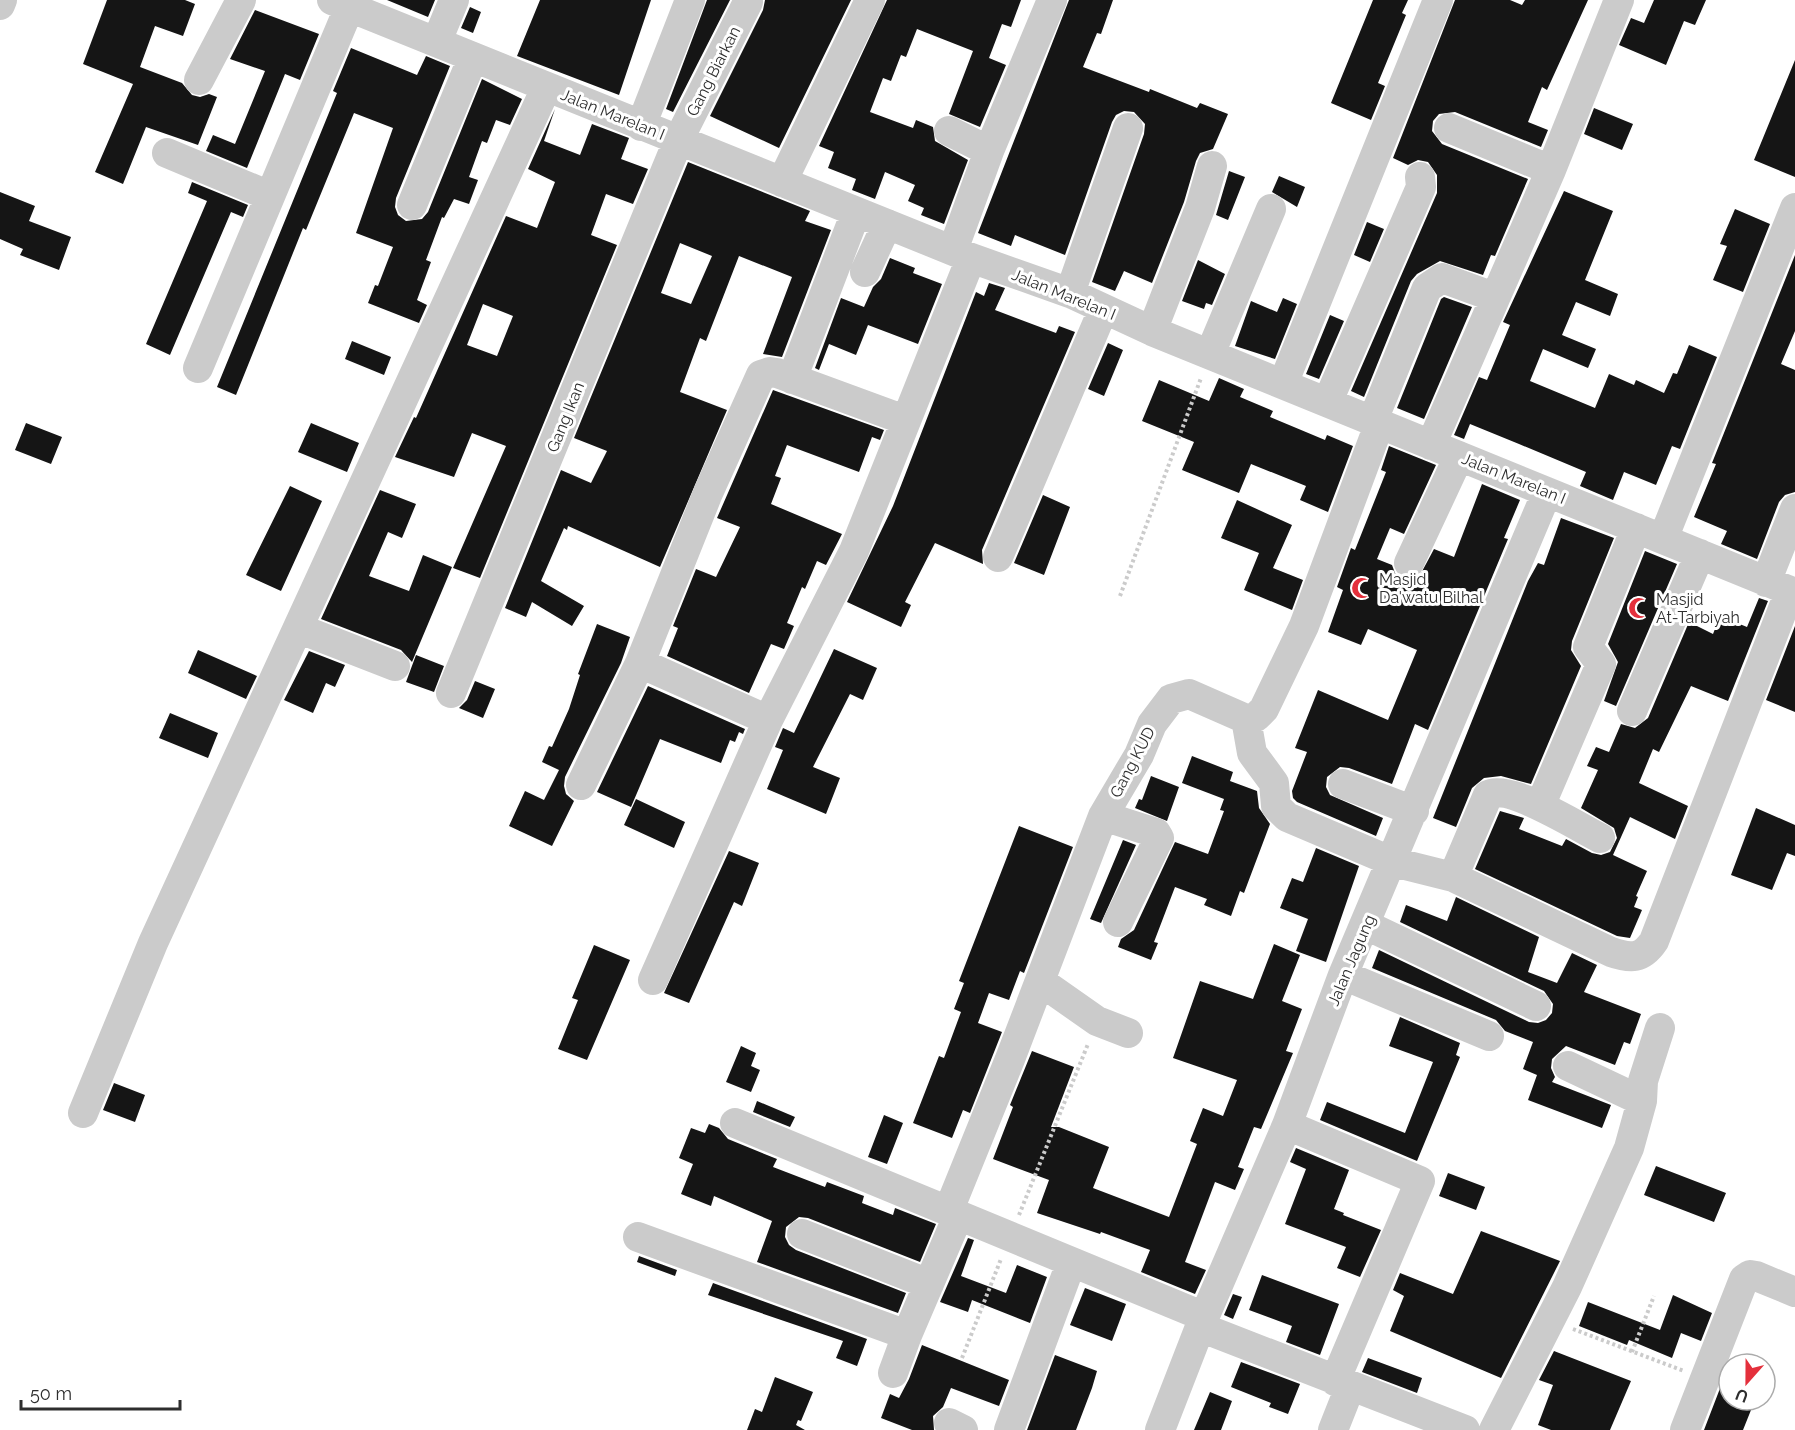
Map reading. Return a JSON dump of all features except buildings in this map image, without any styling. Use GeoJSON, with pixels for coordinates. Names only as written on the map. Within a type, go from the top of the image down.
{"type":"FeatureCollection","features":[{"type":"Feature","properties":{"kind":"street"},"geometry":{"type":"LineString","coordinates":[[0,5],[2,0]]}},
{"type":"Feature","properties":{"kind":"street"},"geometry":{"type":"LineString","coordinates":[[199,80],[241,0]]}},
{"type":"Feature","properties":{"kind":"street"},"geometry":{"type":"LineString","coordinates":[[437,41],[454,0]]}},
{"type":"Feature","properties":{"kind":"street"},"geometry":{"type":"LineString","coordinates":[[641,126],[690,0]]}},
{"type":"Feature","properties":{"kind":"street"},"geometry":{"type":"LineString","coordinates":[[782,182],[870,0]]}},
{"type":"Feature","properties":{"kind":"street"},"geometry":{"type":"LineString","coordinates":[[652,980],[768,720],[854,551],[905,420],[962,254],[989,151],[1052,0]]}},
{"type":"Feature","properties":{"kind":"street"},"geometry":{"type":"LineString","coordinates":[[1283,384],[1438,0]]}},
{"type":"Feature","properties":{"kind":"street"},"geometry":{"type":"LineString","coordinates":[[1431,445],[1551,170],[1619,0]]}},
{"type":"Feature","properties":{"kind":"street","name":"Gang Biarkan"},"geometry":{"type":"LineString","coordinates":[[678,141],[748,2]]}},
{"type":"Feature","properties":{"kind":"street"},"geometry":{"type":"LineString","coordinates":[[198,368],[270,196],[340,4]]}},
{"type":"Feature","properties":{"kind":"street","name":"Jalan Marelan I"},"geometry":{"type":"LineString","coordinates":[[340,4],[437,41],[546,88],[886,224],[1070,293],[1152,331],[1784,588]]}},
{"type":"Feature","properties":{"kind":"street"},"geometry":{"type":"LineString","coordinates":[[412,205],[473,57]]}},
{"type":"Feature","properties":{"kind":"street"},"geometry":{"type":"LineString","coordinates":[[83,1113],[153,943],[300,629],[546,88]]}},
{"type":"Feature","properties":{"kind":"street"},"geometry":{"type":"LineString","coordinates":[[1070,293],[1128,128]]}},
{"type":"Feature","properties":{"kind":"street"},"geometry":{"type":"LineString","coordinates":[[1449,128],[1551,170]]}},
{"type":"Feature","properties":{"kind":"street"},"geometry":{"type":"LineString","coordinates":[[949,131],[989,151]]}},
{"type":"Feature","properties":{"kind":"street","name":"Gang Ikan"},"geometry":{"type":"LineString","coordinates":[[451,693],[678,141]]}},
{"type":"Feature","properties":{"kind":"street"},"geometry":{"type":"LineString","coordinates":[[167,153],[270,196]]}},
{"type":"Feature","properties":{"kind":"street"},"geometry":{"type":"LineString","coordinates":[[1152,331],[1200,208],[1212,166]]}},
{"type":"Feature","properties":{"kind":"street"},"geometry":{"type":"LineString","coordinates":[[1328,401],[1421,187],[1420,177]]}},
{"type":"Feature","properties":{"kind":"street"},"geometry":{"type":"LineString","coordinates":[[1664,539],[1795,208]]}},
{"type":"Feature","properties":{"kind":"street"},"geometry":{"type":"LineString","coordinates":[[1210,354],[1271,209]]}},
{"type":"Feature","properties":{"kind":"street"},"geometry":{"type":"LineString","coordinates":[[792,379],[856,212]]}},
{"type":"Feature","properties":{"kind":"street"},"geometry":{"type":"LineString","coordinates":[[865,272],[886,224]]}},
{"type":"Feature","properties":{"kind":"street"},"geometry":{"type":"LineString","coordinates":[[1494,297],[1442,278],[1426,288],[1376,421],[1304,626],[1264,709],[1256,717],[1246,719],[1252,753],[1274,783],[1276,806],[1280,812],[1393,862],[1453,877],[1623,956],[1636,957],[1647,953],[1654,941],[1784,588],[1795,509]]}},
{"type":"Feature","properties":{"kind":"street"},"geometry":{"type":"LineString","coordinates":[[998,557],[1103,310]]}},
{"type":"Feature","properties":{"kind":"street"},"geometry":{"type":"LineString","coordinates":[[582,785],[640,663],[708,493],[761,375],[770,372],[905,420]]}},
{"type":"Feature","properties":{"kind":"street"},"geometry":{"type":"LineString","coordinates":[[1409,563],[1459,456]]}},
{"type":"Feature","properties":{"kind":"street","name":"Jalan Jagung"},"geometry":{"type":"LineString","coordinates":[[1160,1430],[1203,1322],[1287,1125],[1343,975],[1393,862],[1546,492]]}},
{"type":"Feature","properties":{"kind":"street"},"geometry":{"type":"LineString","coordinates":[[1540,806],[1601,664],[1588,647],[1635,528]]}},
{"type":"Feature","properties":{"kind":"street"},"geometry":{"type":"LineString","coordinates":[[1632,711],[1700,555]]}},
{"type":"Feature","properties":{"kind":"street"},"geometry":{"type":"LineString","coordinates":[[300,629],[395,666]]}},
{"type":"Feature","properties":{"kind":"street"},"geometry":{"type":"LineString","coordinates":[[640,663],[768,720]]}},
{"type":"Feature","properties":{"kind":"street","name":"Gang KUD"},"geometry":{"type":"LineString","coordinates":[[893,1373],[929,1284],[953,1214],[1103,816],[1139,755],[1152,724],[1171,699],[1190,694],[1246,719]]}},
{"type":"Feature","properties":{"kind":"street"},"geometry":{"type":"LineString","coordinates":[[1344,784],[1414,811]]}},
{"type":"Feature","properties":{"kind":"street"},"geometry":{"type":"LineString","coordinates":[[1453,877],[1488,795],[1501,792],[1540,806],[1600,838]]}},
{"type":"Feature","properties":{"kind":"street"},"geometry":{"type":"LineString","coordinates":[[1103,816],[1145,828],[1156,833],[1159,838],[1118,922]]}},
{"type":"Feature","properties":{"kind":"street"},"geometry":{"type":"LineString","coordinates":[[1366,925],[1536,1006]]}},
{"type":"Feature","properties":{"kind":"street"},"geometry":{"type":"LineString","coordinates":[[1343,975],[1489,1036]]}},
{"type":"Feature","properties":{"kind":"street"},"geometry":{"type":"LineString","coordinates":[[1040,981],[1097,1021],[1128,1034]]}},
{"type":"Feature","properties":{"kind":"street"},"geometry":{"type":"LineString","coordinates":[[1494,1430],[1550,1320],[1629,1148],[1642,1101],[1643,1081],[1660,1028]]}},
{"type":"Feature","properties":{"kind":"street"},"geometry":{"type":"LineString","coordinates":[[1568,1066],[1642,1101]]}},
{"type":"Feature","properties":{"kind":"street"},"geometry":{"type":"LineString","coordinates":[[735,1123],[1071,1263],[1342,1384],[1465,1430]]}},
{"type":"Feature","properties":{"kind":"street"},"geometry":{"type":"LineString","coordinates":[[1287,1125],[1420,1181],[1342,1384],[1333,1430]]}},
{"type":"Feature","properties":{"kind":"street"},"geometry":{"type":"LineString","coordinates":[[802,1234],[929,1284]]}},
{"type":"Feature","properties":{"kind":"street"},"geometry":{"type":"LineString","coordinates":[[638,1237],[907,1335]]}},
{"type":"Feature","properties":{"kind":"street"},"geometry":{"type":"LineString","coordinates":[[1009,1430],[1071,1263]]}},
{"type":"Feature","properties":{"kind":"street"},"geometry":{"type":"LineString","coordinates":[[1685,1430],[1744,1279],[1750,1275],[1756,1276],[1795,1292]]}},
{"type":"Feature","properties":{"kind":"path"},"geometry":{"type":"LineString","coordinates":[[1120,596],[1210,354]]}},
{"type":"Feature","properties":{"kind":"path"},"geometry":{"type":"LineString","coordinates":[[962,1359],[1097,1021]]}},
{"type":"Feature","properties":{"kind":"path"},"geometry":{"type":"LineString","coordinates":[[1632,1352],[1654,1296]]}},
{"type":"Feature","properties":{"kind":"path"},"geometry":{"type":"LineString","coordinates":[[1550,1320],[1704,1378]]}},
{"type":"Feature","properties":{"kind":"place","name":"Masjid Da'watu Bilhal"},"geometry":{"type":"Point","coordinates":[1362,588]}},
{"type":"Feature","properties":{"kind":"place","name":"Masjid At-Tarbiyah"},"geometry":{"type":"Point","coordinates":[1639,608]}}]}
